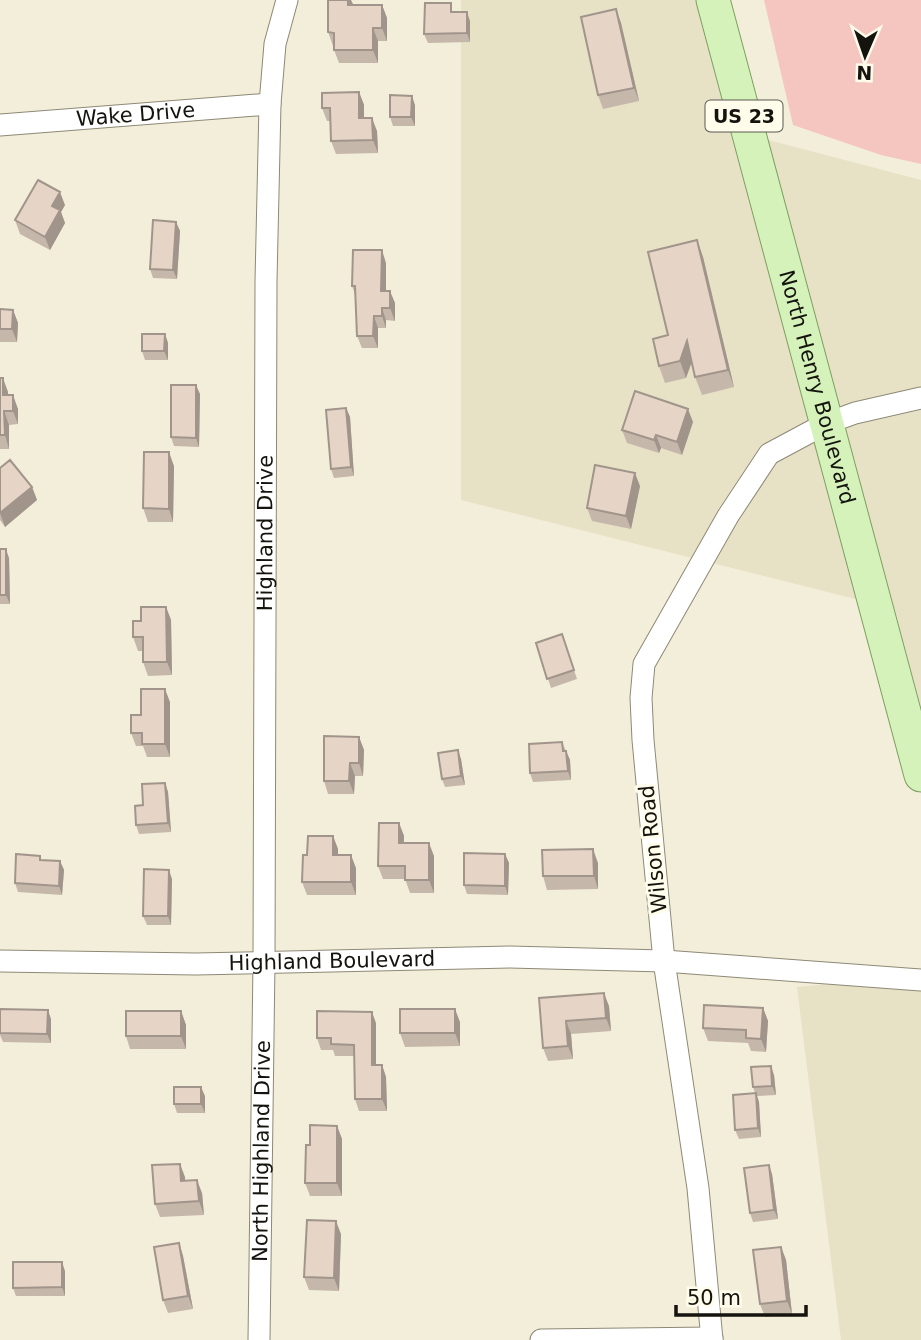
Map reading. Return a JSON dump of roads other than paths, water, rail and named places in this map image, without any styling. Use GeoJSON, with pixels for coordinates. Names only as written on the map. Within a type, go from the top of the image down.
{"type":"FeatureCollection","features":[{"type":"Feature","properties":{"kind":"main road","name":"North Henry Boulevard"},"geometry":{"type":"LineString","coordinates":[[713,0],[921,775]]}},
{"type":"Feature","properties":{"kind":"street"},"geometry":{"type":"LineString","coordinates":[[271,104],[275,44],[287,0]]}},
{"type":"Feature","properties":{"kind":"street","name":"Wake Drive"},"geometry":{"type":"LineString","coordinates":[[0,125],[271,104]]}},
{"type":"Feature","properties":{"kind":"street","name":"Highland Drive"},"geometry":{"type":"LineString","coordinates":[[264,962],[265,281],[271,104]]}},
{"type":"Feature","properties":{"kind":"street","name":"Wilson Road"},"geometry":{"type":"LineString","coordinates":[[712,1339],[698,1188],[664,961],[643,740],[641,698],[645,664],[728,516],[769,454],[825,424],[855,413],[921,398]]}},
{"type":"Feature","properties":{"kind":"street","name":"Highland Boulevard"},"geometry":{"type":"LineString","coordinates":[[0,961],[196,964],[510,957],[664,961],[921,980]]}},
{"type":"Feature","properties":{"kind":"street","name":"North Highland Drive"},"geometry":{"type":"LineString","coordinates":[[259,1340],[264,962]]}},
{"type":"Feature","properties":{"kind":"street"},"geometry":{"type":"LineString","coordinates":[[541,1340],[712,1339]]}}]}
